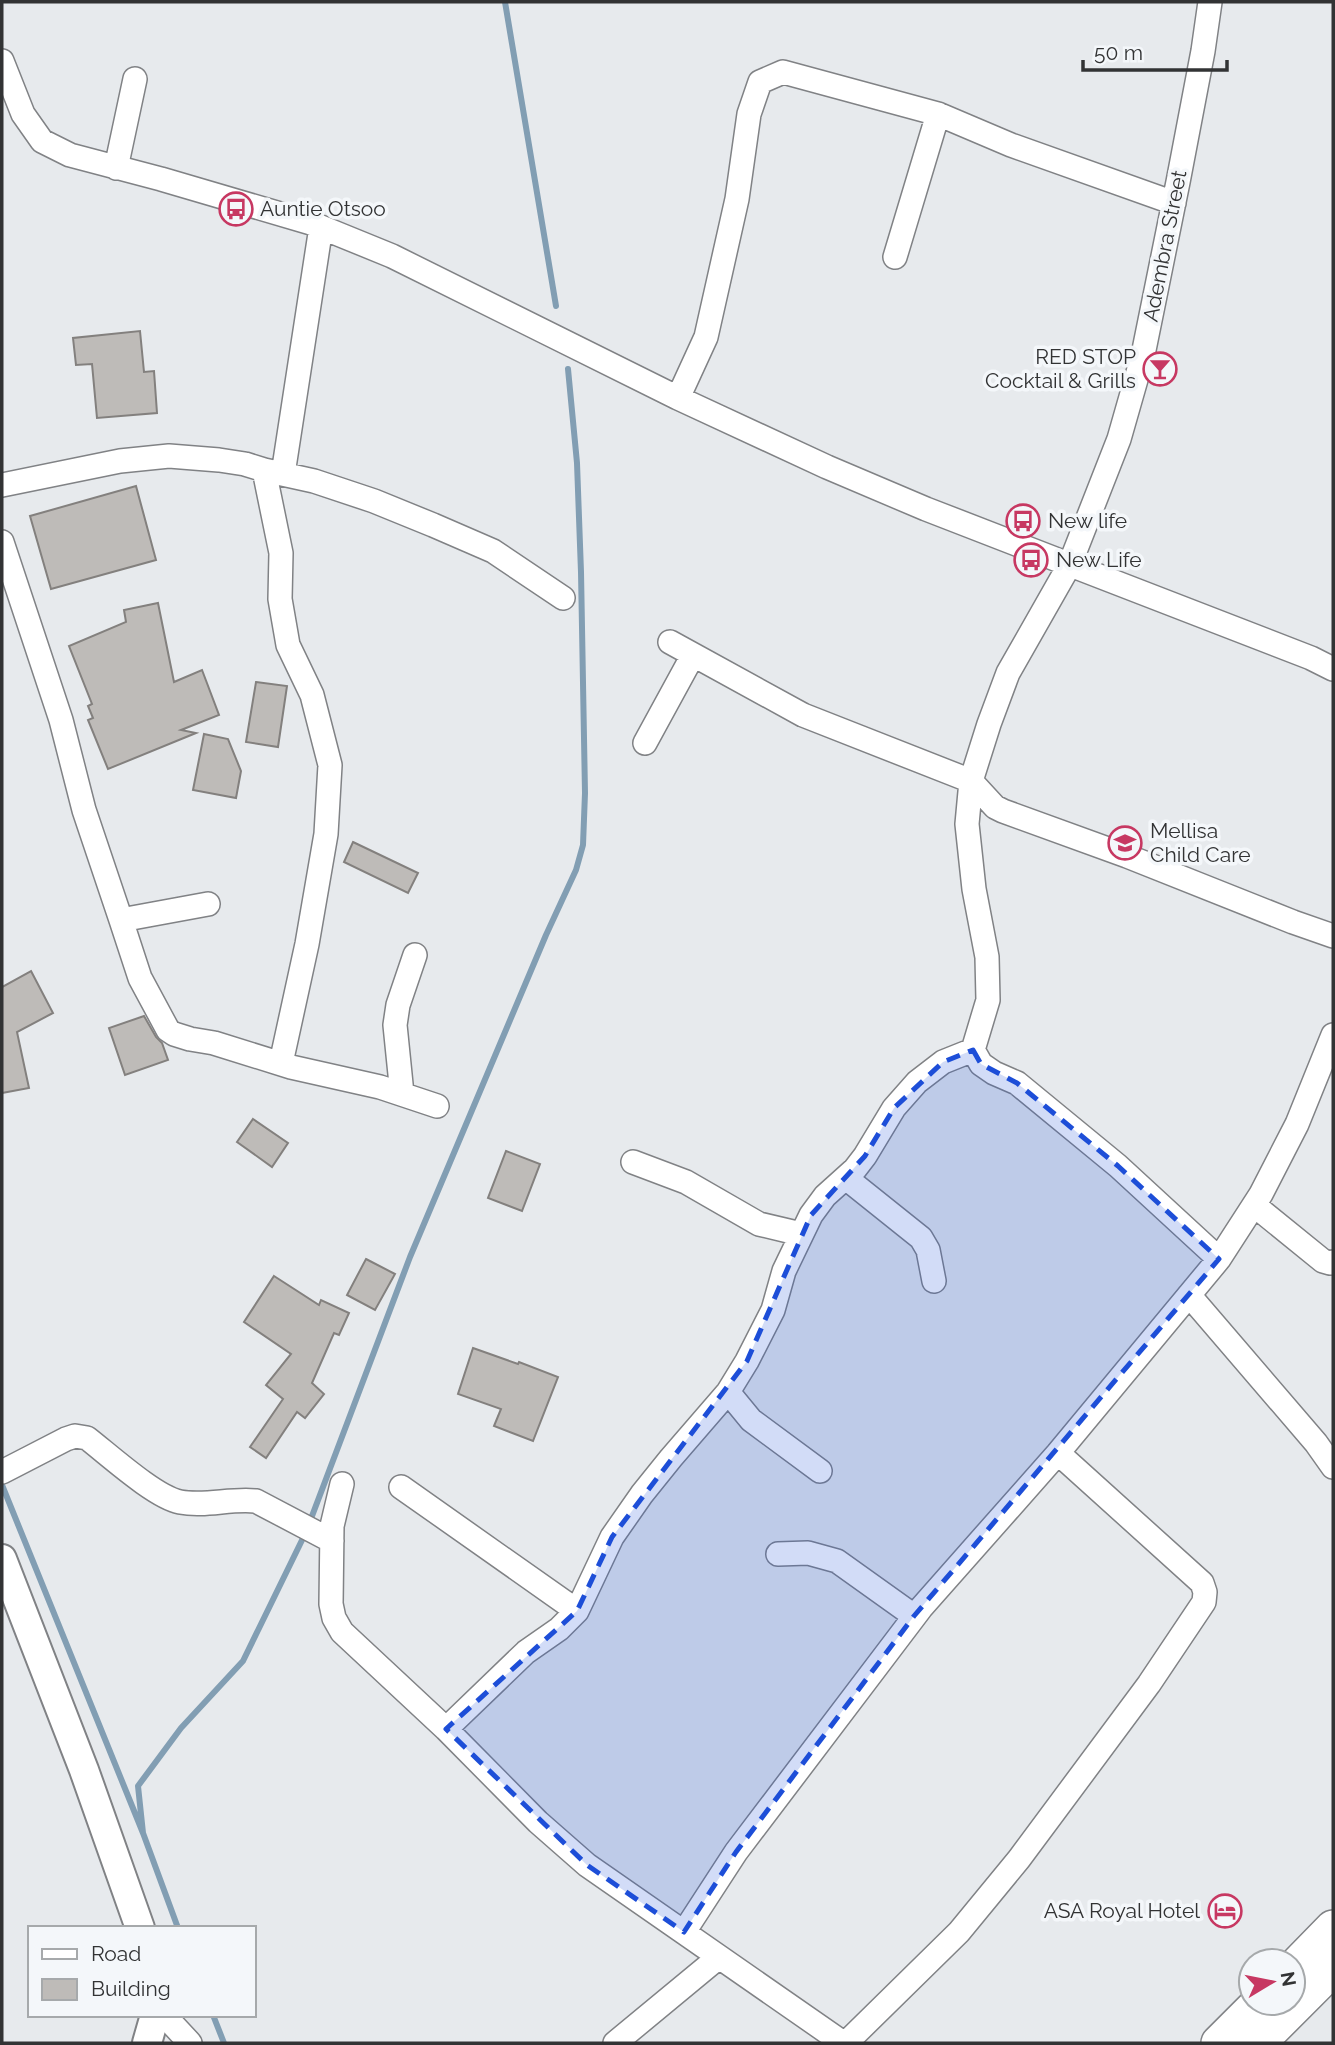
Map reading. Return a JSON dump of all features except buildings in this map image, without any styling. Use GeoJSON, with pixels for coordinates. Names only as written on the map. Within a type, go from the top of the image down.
{"type":"FeatureCollection","features":[{"type":"Feature","properties":{"kind":"main road"},"geometry":{"type":"LineString","coordinates":[[1307,1955],[1333,1928]]}},
{"type":"Feature","properties":{"kind":"main road"},"geometry":{"type":"LineString","coordinates":[[1258,2043],[1333,1968]]}},
{"type":"Feature","properties":{"kind":"main road"},"geometry":{"type":"LineString","coordinates":[[1219,2043],[1245,2017]]}},
{"type":"Feature","properties":{"kind":"street","name":"Adembra Street"},"geometry":{"type":"LineString","coordinates":[[973,1050],[988,1000],[987,957],[974,889],[967,824],[971,781],[1008,673],[1070,564],[1123,427],[1143,355],[1203,51],[1210,2]]}},
{"type":"Feature","properties":{"kind":"street"},"geometry":{"type":"LineString","coordinates":[[2,61],[23,114],[42,141],[70,155],[321,227],[392,256],[827,467],[926,509],[1311,658],[1333,669]]}},
{"type":"Feature","properties":{"kind":"street"},"geometry":{"type":"LineString","coordinates":[[678,397],[706,337],[737,199],[749,114],[760,82],[783,72],[938,114],[1011,145],[1174,203]]}},
{"type":"Feature","properties":{"kind":"street"},"geometry":{"type":"LineString","coordinates":[[116,168],[135,79]]}},
{"type":"Feature","properties":{"kind":"street"},"geometry":{"type":"LineString","coordinates":[[895,257],[938,114]]}},
{"type":"Feature","properties":{"kind":"street"},"geometry":{"type":"LineString","coordinates":[[281,1063],[307,944],[326,834],[330,765],[312,695],[288,645],[280,599],[281,553],[274,472],[321,227]]}},
{"type":"Feature","properties":{"kind":"street"},"geometry":{"type":"LineString","coordinates":[[2,485],[120,461],[169,456],[244,464],[314,481],[374,501],[493,551],[563,598]]}},
{"type":"Feature","properties":{"kind":"street"},"geometry":{"type":"LineString","coordinates":[[2,542],[61,720],[84,810],[121,920],[141,978],[168,1030],[182,1037],[380,1087],[437,1106]]}},
{"type":"Feature","properties":{"kind":"street"},"geometry":{"type":"LineString","coordinates":[[670,642],[803,715],[971,781],[995,807],[1003,811],[1333,936]]}},
{"type":"Feature","properties":{"kind":"street"},"geometry":{"type":"LineString","coordinates":[[645,743],[693,655]]}},
{"type":"Feature","properties":{"kind":"street"},"geometry":{"type":"LineString","coordinates":[[121,920],[208,904]]}},
{"type":"Feature","properties":{"kind":"street"},"geometry":{"type":"LineString","coordinates":[[402,1094],[395,1025],[398,1005],[415,955]]}},
{"type":"Feature","properties":{"kind":"street"},"geometry":{"type":"LineString","coordinates":[[684,1932],[736,1852],[914,1616],[1058,1453],[1219,1259],[1254,1205],[1297,1124],[1333,1035]]}},
{"type":"Feature","properties":{"kind":"street"},"geometry":{"type":"LineString","coordinates":[[446,1729],[526,1652],[559,1629],[577,1611],[612,1537],[642,1494],[728,1392],[747,1361],[773,1310],[784,1271],[811,1215],[825,1196],[866,1156],[894,1108],[917,1082],[943,1062],[973,1050],[981,1064],[1017,1083],[1118,1166],[1219,1259]]}},
{"type":"Feature","properties":{"kind":"street"},"geometry":{"type":"LineString","coordinates":[[633,1161],[686,1182],[759,1224],[801,1234]]}},
{"type":"Feature","properties":{"kind":"street"},"geometry":{"type":"LineString","coordinates":[[846,1178],[921,1238],[928,1250],[934,1281]]}},
{"type":"Feature","properties":{"kind":"street"},"geometry":{"type":"LineString","coordinates":[[1254,1205],[1322,1261],[1333,1262]]}},
{"type":"Feature","properties":{"kind":"street"},"geometry":{"type":"LineString","coordinates":[[1189,1295],[1317,1443],[1333,1467]]}},
{"type":"Feature","properties":{"kind":"street"},"geometry":{"type":"LineString","coordinates":[[728,1392],[751,1420],[820,1472]]}},
{"type":"Feature","properties":{"kind":"street"},"geometry":{"type":"LineString","coordinates":[[2,1472],[66,1439],[75,1436],[87,1438],[163,1496],[188,1503],[256,1501],[316,1534],[334,1618],[342,1632],[446,1729],[538,1822],[587,1865],[719,1957],[817,2036],[845,2043],[959,1932],[1019,1859],[1149,1684],[1204,1602],[1202,1583],[1058,1453]]}},
{"type":"Feature","properties":{"kind":"street"},"geometry":{"type":"LineString","coordinates":[[316,1534],[332,1526],[342,1483]]}},
{"type":"Feature","properties":{"kind":"street"},"geometry":{"type":"LineString","coordinates":[[401,1487],[577,1611]]}},
{"type":"Feature","properties":{"kind":"street"},"geometry":{"type":"LineString","coordinates":[[778,1554],[808,1553],[836,1561],[914,1616]]}},
{"type":"Feature","properties":{"kind":"street"},"geometry":{"type":"LineString","coordinates":[[2,1559],[6,1588],[89,1783],[139,1926]]}},
{"type":"Feature","properties":{"kind":"street"},"geometry":{"type":"LineString","coordinates":[[615,2043],[719,1957]]}},
{"type":"Feature","properties":{"kind":"street"},"geometry":{"type":"LineString","coordinates":[[147,2043],[154,2017]]}},
{"type":"Feature","properties":{"kind":"street"},"geometry":{"type":"LineString","coordinates":[[166,2017],[190,2043]]}},
{"type":"Feature","properties":{"kind":"highlighted area"},"geometry":{"type":"Polygon","coordinates":[[[973,1050],[981,1064],[1017,1083],[1118,1166],[1219,1259],[914,1616],[736,1852],[684,1932],[587,1865],[446,1729],[577,1611],[612,1537],[747,1361],[811,1215],[865,1156],[894,1108],[943,1062],[973,1050]]]}},
{"type":"Feature","properties":{"kind":"waterway"},"geometry":{"type":"LineString","coordinates":[[505,2],[556,306]]}},
{"type":"Feature","properties":{"kind":"waterway"},"geometry":{"type":"LineString","coordinates":[[309,1524],[410,1257],[576,870],[583,845],[585,793],[581,572],[577,463],[568,369]]}},
{"type":"Feature","properties":{"kind":"waterway"},"geometry":{"type":"LineString","coordinates":[[2,1485],[143,1833],[177,1926]]}},
{"type":"Feature","properties":{"kind":"waterway"},"geometry":{"type":"LineString","coordinates":[[143,1833],[138,1786],[181,1728],[243,1661],[305,1534]]}},
{"type":"Feature","properties":{"kind":"waterway"},"geometry":{"type":"LineString","coordinates":[[214,2017],[224,2043]]}},
{"type":"Feature","properties":{"kind":"place","name":"Auntie Otsoo"},"geometry":{"type":"Point","coordinates":[236,209]}},
{"type":"Feature","properties":{"kind":"place","name":"RED STOP Cocktail & Grills"},"geometry":{"type":"Point","coordinates":[1160,369]}},
{"type":"Feature","properties":{"kind":"place","name":"New life"},"geometry":{"type":"Point","coordinates":[1023,521]}},
{"type":"Feature","properties":{"kind":"place","name":"New Life"},"geometry":{"type":"Point","coordinates":[1031,560]}},
{"type":"Feature","properties":{"kind":"place","name":"Mellisa Child Care"},"geometry":{"type":"Point","coordinates":[1125,843]}},
{"type":"Feature","properties":{"kind":"place","name":"ASA Royal Hotel"},"geometry":{"type":"Point","coordinates":[1225,1911]}}]}
